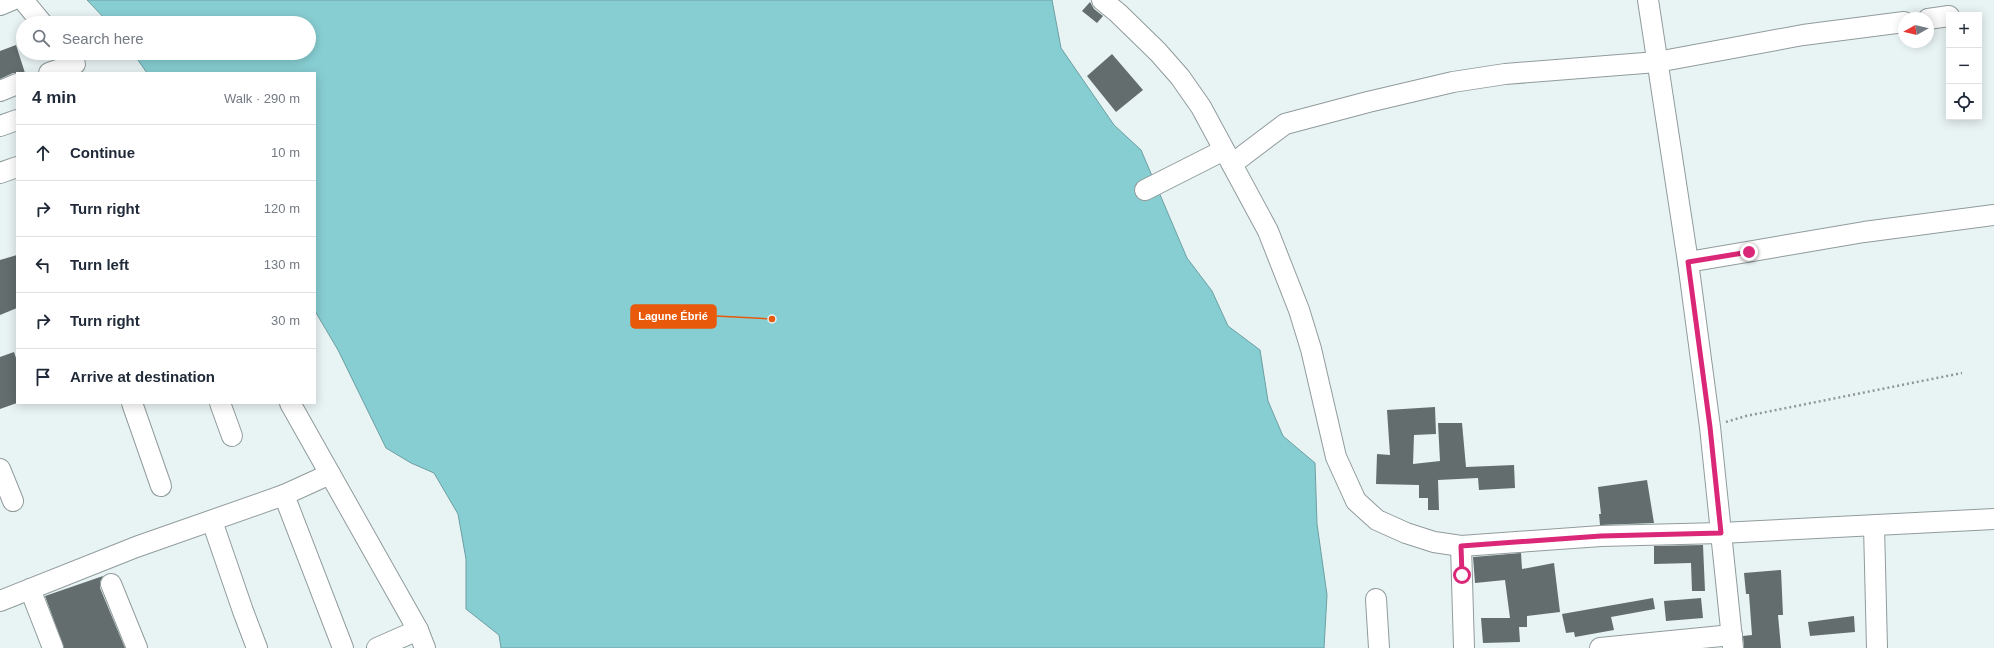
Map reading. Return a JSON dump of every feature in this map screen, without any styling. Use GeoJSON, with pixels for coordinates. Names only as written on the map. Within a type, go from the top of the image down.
{"type":"FeatureCollection","features":[{"type":"Feature","properties":{"kind":"street"},"geometry":{"type":"LineString","coordinates":[[0,5],[12,0]]}},
{"type":"Feature","properties":{"kind":"street"},"geometry":{"type":"LineString","coordinates":[[23,0],[36,16]]}},
{"type":"Feature","properties":{"kind":"street"},"geometry":{"type":"LineString","coordinates":[[1102,0],[1118,13],[1180,77],[1201,107],[1268,231],[1299,310],[1311,349],[1331,441],[1336,457],[1356,501],[1377,520],[1406,533],[1434,542],[1461,546],[1601,536],[1721,533],[1994,519]]}},
{"type":"Feature","properties":{"kind":"street"},"geometry":{"type":"LineString","coordinates":[[1600,648],[1732,642],[1710,427],[1688,262],[1648,0]]}},
{"type":"Feature","properties":{"kind":"street"},"geometry":{"type":"LineString","coordinates":[[1934,18],[1946,16]]}},
{"type":"Feature","properties":{"kind":"street"},"geometry":{"type":"LineString","coordinates":[[1145,190],[1228,157],[1285,124],[1368,102],[1454,82],[1505,74],[1657,62],[1803,35],[1898,23]]}},
{"type":"Feature","properties":{"kind":"street"},"geometry":{"type":"LineString","coordinates":[[52,72],[75,63]]}},
{"type":"Feature","properties":{"kind":"street"},"geometry":{"type":"LineString","coordinates":[[0,90],[16,84]]}},
{"type":"Feature","properties":{"kind":"street"},"geometry":{"type":"LineString","coordinates":[[0,126],[16,120]]}},
{"type":"Feature","properties":{"kind":"street"},"geometry":{"type":"LineString","coordinates":[[0,173],[16,167]]}},
{"type":"Feature","properties":{"kind":"street"},"geometry":{"type":"LineString","coordinates":[[1688,262],[1864,232],[1994,215]]}},
{"type":"Feature","properties":{"kind":"street"},"geometry":{"type":"LineString","coordinates":[[132,404],[161,486]]}},
{"type":"Feature","properties":{"kind":"street"},"geometry":{"type":"LineString","coordinates":[[220,404],[232,436]]}},
{"type":"Feature","properties":{"kind":"street"},"geometry":{"type":"LineString","coordinates":[[291,404],[418,630],[425,648]]}},
{"type":"Feature","properties":{"kind":"street"},"geometry":{"type":"LineString","coordinates":[[0,469],[13,501]]}},
{"type":"Feature","properties":{"kind":"street"},"geometry":{"type":"LineString","coordinates":[[0,600],[136,547],[284,495],[330,474]]}},
{"type":"Feature","properties":{"kind":"street"},"geometry":{"type":"LineString","coordinates":[[284,495],[343,648]]}},
{"type":"Feature","properties":{"kind":"street"},"geometry":{"type":"LineString","coordinates":[[212,521],[257,648]]}},
{"type":"Feature","properties":{"kind":"street"},"geometry":{"type":"LineString","coordinates":[[1874,526],[1877,648]]}},
{"type":"Feature","properties":{"kind":"street"},"geometry":{"type":"LineString","coordinates":[[1461,546],[1464,648]]}},
{"type":"Feature","properties":{"kind":"street"},"geometry":{"type":"LineString","coordinates":[[111,584],[137,648]]}},
{"type":"Feature","properties":{"kind":"street"},"geometry":{"type":"LineString","coordinates":[[30,589],[53,648]]}},
{"type":"Feature","properties":{"kind":"street"},"geometry":{"type":"LineString","coordinates":[[1376,599],[1379,648]]}},
{"type":"Feature","properties":{"kind":"street"},"geometry":{"type":"LineString","coordinates":[[377,648],[418,630]]}},
{"type":"Feature","properties":{"kind":"path"},"geometry":{"type":"LineString","coordinates":[[1710,427],[1746,416],[1962,372]]}},
{"type":"Feature","properties":{"kind":"water"},"geometry":{"type":"Polygon","coordinates":[[[87,0],[1052,0],[1061,48],[1114,125],[1141,150],[1187,258],[1212,291],[1228,326],[1260,350],[1268,401],[1283,436],[1315,463],[1317,524],[1327,595],[1324,648],[501,648],[499,635],[466,609],[466,559],[458,514],[434,473],[411,463],[386,448],[338,350],[316,313],[316,72],[146,72],[138,60],[316,60],[316,16],[102,16],[87,0]]]}},
{"type":"Feature","properties":{"kind":"building"},"geometry":{"type":"Polygon","coordinates":[[[1090,2],[1094,9],[1103,16],[1097,23],[1082,11],[1090,2]]]}},
{"type":"Feature","properties":{"kind":"building"},"geometry":{"type":"Polygon","coordinates":[[[16,45],[16,60],[21,60],[25,72],[16,72],[0,79],[0,51],[16,45]]]}},
{"type":"Feature","properties":{"kind":"building"},"geometry":{"type":"Polygon","coordinates":[[[1112,54],[1143,90],[1116,112],[1087,76],[1112,54]]]}},
{"type":"Feature","properties":{"kind":"building"},"geometry":{"type":"Polygon","coordinates":[[[16,255],[16,308],[0,315],[0,260],[16,255]]]}},
{"type":"Feature","properties":{"kind":"building"},"geometry":{"type":"Polygon","coordinates":[[[14,352],[16,358],[16,403],[0,409],[0,357],[14,352]]]}},
{"type":"Feature","properties":{"kind":"building"},"geometry":{"type":"Polygon","coordinates":[[[1435,407],[1436,434],[1414,435],[1413,464],[1440,461],[1438,423],[1462,423],[1466,467],[1514,465],[1515,488],[1479,490],[1478,478],[1438,480],[1439,510],[1428,510],[1428,498],[1419,498],[1419,485],[1376,484],[1377,454],[1390,455],[1387,410],[1435,407]]]}},
{"type":"Feature","properties":{"kind":"building"},"geometry":{"type":"Polygon","coordinates":[[[1647,480],[1654,523],[1600,525],[1599,514],[1601,514],[1598,487],[1647,480]]]}},
{"type":"Feature","properties":{"kind":"building"},"geometry":{"type":"Polygon","coordinates":[[[1703,545],[1705,591],[1692,591],[1691,563],[1654,564],[1654,546],[1703,545]]]}},
{"type":"Feature","properties":{"kind":"building"},"geometry":{"type":"Polygon","coordinates":[[[1521,553],[1522,569],[1554,563],[1560,612],[1527,616],[1527,627],[1519,627],[1520,642],[1483,643],[1481,618],[1510,618],[1505,580],[1475,583],[1473,557],[1521,553]]]}},
{"type":"Feature","properties":{"kind":"building"},"geometry":{"type":"Polygon","coordinates":[[[1781,570],[1783,615],[1778,615],[1781,648],[1744,648],[1743,636],[1752,635],[1749,594],[1746,594],[1744,573],[1781,570]]]}},
{"type":"Feature","properties":{"kind":"building"},"geometry":{"type":"Polygon","coordinates":[[[103,576],[100,582],[100,588],[125,648],[64,648],[45,596],[103,576]]]}},
{"type":"Feature","properties":{"kind":"building"},"geometry":{"type":"Polygon","coordinates":[[[1653,598],[1655,609],[1611,617],[1614,630],[1575,637],[1574,632],[1566,633],[1562,614],[1653,598]]]}},
{"type":"Feature","properties":{"kind":"building"},"geometry":{"type":"Polygon","coordinates":[[[1701,598],[1703,618],[1666,621],[1664,601],[1701,598]]]}},
{"type":"Feature","properties":{"kind":"building"},"geometry":{"type":"Polygon","coordinates":[[[1854,616],[1855,632],[1810,636],[1808,622],[1854,616]]]}},
{"type":"Feature","properties":{"kind":"place","name":"Lagune Ébrié"},"geometry":{"type":"Point","coordinates":[772,319]}},
{"type":"Feature","properties":{"kind":"route"},"geometry":{"type":"LineString","coordinates":[[1462,575],[1461,546],[1601,536],[1721,533],[1710,427],[1688,262],[1749,252]]}}]}
